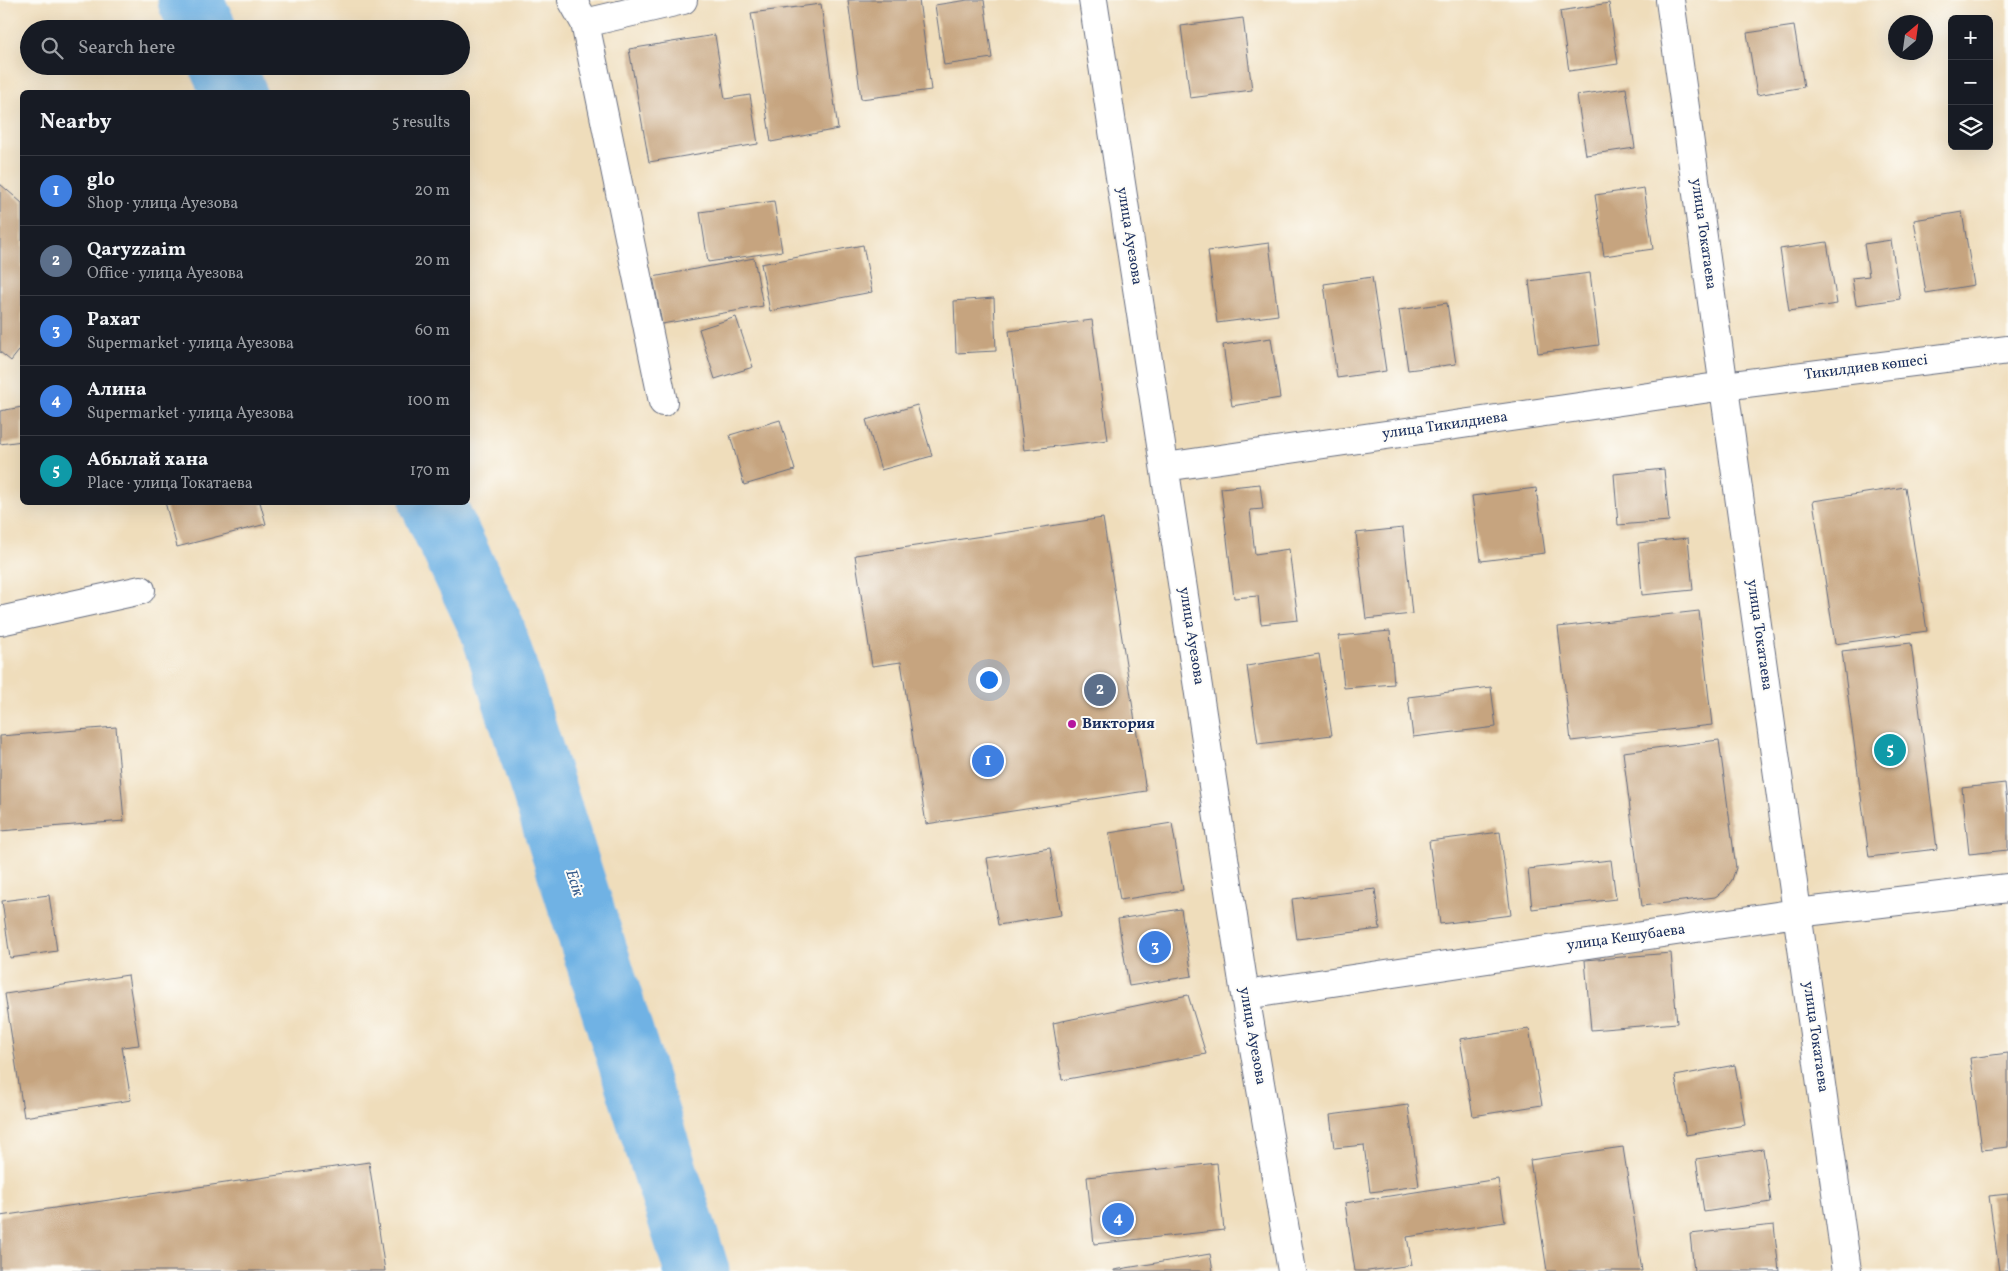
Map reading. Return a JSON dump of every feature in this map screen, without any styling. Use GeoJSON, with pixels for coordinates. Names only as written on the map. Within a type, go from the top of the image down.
{"type":"FeatureCollection","features":[{"type":"Feature","properties":{"kind":"street"},"geometry":{"type":"LineString","coordinates":[[663,402],[579,11],[683,0]]}},
{"type":"Feature","properties":{"kind":"street","name":"улица Ауезова"},"geometry":{"type":"LineString","coordinates":[[1093,0],[1245,995],[1292,1271]]}},
{"type":"Feature","properties":{"kind":"street","name":"улица Токатаева"},"geometry":{"type":"LineString","coordinates":[[1670,0],[1847,1271]]}},
{"type":"Feature","properties":{"kind":"street","name":"Тикилдиев көшесі"},"geometry":{"type":"LineString","coordinates":[[1724,386],[2008,350]]}},
{"type":"Feature","properties":{"kind":"street","name":"улица Тикилдиева"},"geometry":{"type":"LineString","coordinates":[[1165,466],[1724,386]]}},
{"type":"Feature","properties":{"kind":"street"},"geometry":{"type":"LineString","coordinates":[[0,621],[141,590]]}},
{"type":"Feature","properties":{"kind":"street","name":"улица Кешубаева"},"geometry":{"type":"LineString","coordinates":[[1245,995],[1797,913],[2008,888]]}},
{"type":"Feature","properties":{"kind":"building"},"geometry":{"type":"Polygon","coordinates":[[[848,0],[919,0],[931,90],[861,99],[848,0]]]}},
{"type":"Feature","properties":{"kind":"building"},"geometry":{"type":"Polygon","coordinates":[[[968,0],[984,0],[992,58],[944,65],[935,5],[968,0]]]}},
{"type":"Feature","properties":{"kind":"building"},"geometry":{"type":"Polygon","coordinates":[[[1609,3],[1618,64],[1569,71],[1560,11],[1609,3]]]}},
{"type":"Feature","properties":{"kind":"building"},"geometry":{"type":"Polygon","coordinates":[[[821,4],[838,129],[771,142],[751,13],[821,4]]]}},
{"type":"Feature","properties":{"kind":"building"},"geometry":{"type":"Polygon","coordinates":[[[1243,18],[1252,90],[1190,98],[1181,26],[1243,18]]]}},
{"type":"Feature","properties":{"kind":"building"},"geometry":{"type":"Polygon","coordinates":[[[1794,26],[1804,87],[1757,95],[1747,33],[1794,26]]]}},
{"type":"Feature","properties":{"kind":"building"},"geometry":{"type":"Polygon","coordinates":[[[715,35],[725,99],[750,95],[758,144],[649,162],[629,49],[715,35]]]}},
{"type":"Feature","properties":{"kind":"building"},"geometry":{"type":"Polygon","coordinates":[[[1626,88],[1635,148],[1586,155],[1577,95],[1626,88]]]}},
{"type":"Feature","properties":{"kind":"building"},"geometry":{"type":"Polygon","coordinates":[[[0,184],[20,201],[20,350],[11,361],[0,352],[0,184]]]}},
{"type":"Feature","properties":{"kind":"building"},"geometry":{"type":"Polygon","coordinates":[[[1644,188],[1653,249],[1604,256],[1595,195],[1644,188]]]}},
{"type":"Feature","properties":{"kind":"building"},"geometry":{"type":"Polygon","coordinates":[[[774,201],[782,251],[708,262],[700,212],[774,201]]]}},
{"type":"Feature","properties":{"kind":"building"},"geometry":{"type":"Polygon","coordinates":[[[1962,212],[1974,285],[1926,293],[1914,220],[1962,212]]]}},
{"type":"Feature","properties":{"kind":"building"},"geometry":{"type":"Polygon","coordinates":[[[1891,240],[1900,299],[1856,305],[1852,278],[1869,276],[1864,244],[1891,240]]]}},
{"type":"Feature","properties":{"kind":"building"},"geometry":{"type":"Polygon","coordinates":[[[1827,242],[1837,304],[1789,311],[1780,249],[1827,242]]]}},
{"type":"Feature","properties":{"kind":"building"},"geometry":{"type":"Polygon","coordinates":[[[1269,243],[1278,315],[1217,323],[1208,251],[1269,243]]]}},
{"type":"Feature","properties":{"kind":"building"},"geometry":{"type":"Polygon","coordinates":[[[863,245],[872,292],[770,311],[761,264],[863,245]]]}},
{"type":"Feature","properties":{"kind":"building"},"geometry":{"type":"Polygon","coordinates":[[[754,258],[763,306],[662,324],[653,277],[754,258]]]}},
{"type":"Feature","properties":{"kind":"building"},"geometry":{"type":"Polygon","coordinates":[[[1590,273],[1599,345],[1538,353],[1529,281],[1590,273]]]}},
{"type":"Feature","properties":{"kind":"building"},"geometry":{"type":"Polygon","coordinates":[[[1372,277],[1386,371],[1337,378],[1324,284],[1372,277]]]}},
{"type":"Feature","properties":{"kind":"building"},"geometry":{"type":"Polygon","coordinates":[[[994,298],[996,351],[956,353],[954,301],[994,298]]]}},
{"type":"Feature","properties":{"kind":"building"},"geometry":{"type":"Polygon","coordinates":[[[1447,303],[1456,364],[1408,370],[1399,310],[1447,303]]]}},
{"type":"Feature","properties":{"kind":"building"},"geometry":{"type":"Polygon","coordinates":[[[736,317],[753,367],[715,379],[699,329],[736,317]]]}},
{"type":"Feature","properties":{"kind":"building"},"geometry":{"type":"Polygon","coordinates":[[[1092,320],[1108,440],[1024,450],[1009,331],[1092,320]]]}},
{"type":"Feature","properties":{"kind":"building"},"geometry":{"type":"Polygon","coordinates":[[[1271,338],[1280,398],[1232,406],[1223,345],[1271,338]]]}},
{"type":"Feature","properties":{"kind":"building"},"geometry":{"type":"Polygon","coordinates":[[[917,405],[932,456],[881,470],[866,420],[917,405]]]}},
{"type":"Feature","properties":{"kind":"building"},"geometry":{"type":"Polygon","coordinates":[[[20,407],[20,441],[0,444],[0,411],[20,407]]]}},
{"type":"Feature","properties":{"kind":"building"},"geometry":{"type":"Polygon","coordinates":[[[780,420],[795,470],[744,485],[730,435],[780,420]]]}},
{"type":"Feature","properties":{"kind":"building"},"geometry":{"type":"Polygon","coordinates":[[[1664,469],[1669,521],[1618,525],[1614,474],[1664,469]]]}},
{"type":"Feature","properties":{"kind":"building"},"geometry":{"type":"Polygon","coordinates":[[[1260,484],[1263,509],[1250,510],[1255,554],[1289,549],[1298,620],[1261,624],[1258,596],[1234,598],[1221,488],[1260,484]]]}},
{"type":"Feature","properties":{"kind":"building"},"geometry":{"type":"Polygon","coordinates":[[[1905,487],[1927,631],[1835,644],[1813,501],[1905,487]]]}},
{"type":"Feature","properties":{"kind":"building"},"geometry":{"type":"Polygon","coordinates":[[[1536,488],[1545,553],[1481,561],[1472,496],[1536,488]]]}},
{"type":"Feature","properties":{"kind":"building"},"geometry":{"type":"Polygon","coordinates":[[[166,505],[261,505],[266,524],[177,547],[166,505]]]}},
{"type":"Feature","properties":{"kind":"building"},"geometry":{"type":"Polygon","coordinates":[[[1103,518],[1146,791],[926,824],[901,662],[872,666],[855,555],[1103,518]]]}},
{"type":"Feature","properties":{"kind":"building"},"geometry":{"type":"Polygon","coordinates":[[[1403,528],[1412,614],[1366,619],[1356,533],[1403,528]]]}},
{"type":"Feature","properties":{"kind":"building"},"geometry":{"type":"Polygon","coordinates":[[[1688,538],[1693,590],[1642,595],[1638,543],[1688,538]]]}},
{"type":"Feature","properties":{"kind":"building"},"geometry":{"type":"Polygon","coordinates":[[[1699,611],[1712,725],[1571,741],[1558,627],[1699,611]]]}},
{"type":"Feature","properties":{"kind":"building"},"geometry":{"type":"Polygon","coordinates":[[[1390,631],[1394,684],[1344,688],[1339,636],[1390,631]]]}},
{"type":"Feature","properties":{"kind":"building"},"geometry":{"type":"Polygon","coordinates":[[[1911,643],[1937,849],[1869,857],[1842,651],[1911,643]]]}},
{"type":"Feature","properties":{"kind":"building"},"geometry":{"type":"Polygon","coordinates":[[[1319,654],[1332,735],[1258,744],[1247,666],[1319,654]]]}},
{"type":"Feature","properties":{"kind":"building"},"geometry":{"type":"Polygon","coordinates":[[[1491,687],[1496,727],[1413,737],[1408,697],[1491,687]]]}},
{"type":"Feature","properties":{"kind":"building"},"geometry":{"type":"Polygon","coordinates":[[[116,727],[124,821],[0,831],[0,736],[116,727]]]}},
{"type":"Feature","properties":{"kind":"building"},"geometry":{"type":"Polygon","coordinates":[[[1719,740],[1736,868],[1732,880],[1724,891],[1715,897],[1642,906],[1623,752],[1719,740]]]}},
{"type":"Feature","properties":{"kind":"building"},"geometry":{"type":"Polygon","coordinates":[[[2005,783],[2008,814],[2008,850],[1969,854],[1962,788],[2005,783]]]}},
{"type":"Feature","properties":{"kind":"building"},"geometry":{"type":"Polygon","coordinates":[[[1172,823],[1183,890],[1120,900],[1109,833],[1172,823]]]}},
{"type":"Feature","properties":{"kind":"building"},"geometry":{"type":"Polygon","coordinates":[[[1500,832],[1511,915],[1440,924],[1429,841],[1500,832]]]}},
{"type":"Feature","properties":{"kind":"building"},"geometry":{"type":"Polygon","coordinates":[[[1050,848],[1061,915],[998,925],[987,858],[1050,848]]]}},
{"type":"Feature","properties":{"kind":"building"},"geometry":{"type":"Polygon","coordinates":[[[1611,860],[1616,899],[1532,909],[1528,869],[1611,860]]]}},
{"type":"Feature","properties":{"kind":"building"},"geometry":{"type":"Polygon","coordinates":[[[1375,889],[1380,929],[1297,939],[1292,899],[1375,889]]]}},
{"type":"Feature","properties":{"kind":"building"},"geometry":{"type":"Polygon","coordinates":[[[49,895],[57,951],[10,958],[2,901],[49,895]]]}},
{"type":"Feature","properties":{"kind":"building"},"geometry":{"type":"Polygon","coordinates":[[[1181,909],[1192,976],[1129,986],[1118,919],[1181,909]]]}},
{"type":"Feature","properties":{"kind":"building"},"geometry":{"type":"Polygon","coordinates":[[[1671,953],[1677,1023],[1591,1030],[1585,960],[1671,953]]]}},
{"type":"Feature","properties":{"kind":"building"},"geometry":{"type":"Polygon","coordinates":[[[128,975],[139,1045],[122,1047],[131,1100],[24,1117],[5,994],[128,975]]]}},
{"type":"Feature","properties":{"kind":"building"},"geometry":{"type":"Polygon","coordinates":[[[1188,995],[1206,1054],[1062,1080],[1053,1023],[1188,995]]]}},
{"type":"Feature","properties":{"kind":"building"},"geometry":{"type":"Polygon","coordinates":[[[1529,1029],[1542,1105],[1473,1116],[1460,1039],[1529,1029]]]}},
{"type":"Feature","properties":{"kind":"building"},"geometry":{"type":"Polygon","coordinates":[[[2008,1053],[2008,1147],[1982,1150],[1970,1058],[2008,1053]]]}},
{"type":"Feature","properties":{"kind":"building"},"geometry":{"type":"Polygon","coordinates":[[[1735,1065],[1745,1125],[1686,1135],[1675,1076],[1735,1065]]]}},
{"type":"Feature","properties":{"kind":"building"},"geometry":{"type":"Polygon","coordinates":[[[1408,1105],[1419,1186],[1370,1192],[1364,1145],[1334,1148],[1330,1115],[1408,1105]]]}},
{"type":"Feature","properties":{"kind":"building"},"geometry":{"type":"Polygon","coordinates":[[[1623,1147],[1642,1271],[1547,1271],[1530,1160],[1623,1147]]]}},
{"type":"Feature","properties":{"kind":"building"},"geometry":{"type":"Polygon","coordinates":[[[1763,1149],[1771,1202],[1704,1212],[1696,1159],[1763,1149]]]}},
{"type":"Feature","properties":{"kind":"building"},"geometry":{"type":"Polygon","coordinates":[[[369,1162],[385,1271],[0,1271],[0,1216],[369,1162]]]}},
{"type":"Feature","properties":{"kind":"building"},"geometry":{"type":"Polygon","coordinates":[[[1217,1163],[1224,1230],[1094,1244],[1087,1177],[1217,1163]]]}},
{"type":"Feature","properties":{"kind":"building"},"geometry":{"type":"Polygon","coordinates":[[[1498,1179],[1505,1222],[1407,1237],[1412,1265],[1355,1271],[1345,1203],[1498,1179]]]}},
{"type":"Feature","properties":{"kind":"building"},"geometry":{"type":"Polygon","coordinates":[[[2008,1194],[2008,1271],[1999,1271],[1989,1196],[2008,1194]]]}},
{"type":"Feature","properties":{"kind":"building"},"geometry":{"type":"Polygon","coordinates":[[[1774,1225],[1779,1271],[1694,1271],[1690,1234],[1774,1225]]]}},
{"type":"Feature","properties":{"kind":"building"},"geometry":{"type":"Polygon","coordinates":[[[1210,1254],[1213,1271],[1114,1271],[1114,1270],[1210,1254]]]}},
{"type":"Feature","properties":{"kind":"waterway","name":"Есік"},"geometry":{"type":"LineString","coordinates":[[190,0],[200,20]]}},
{"type":"Feature","properties":{"kind":"waterway","name":"Есік"},"geometry":{"type":"LineString","coordinates":[[226,75],[233,90]]}},
{"type":"Feature","properties":{"kind":"waterway","name":"Есік"},"geometry":{"type":"LineString","coordinates":[[433,505],[492,628],[697,1271]]}},
{"type":"Feature","properties":{"kind":"place","name":"Qaryzzaim"},"geometry":{"type":"Point","coordinates":[1100,690]}},
{"type":"Feature","properties":{"kind":"place","name":"Виктория"},"geometry":{"type":"Point","coordinates":[1072,724]}},
{"type":"Feature","properties":{"kind":"place","name":"Абылай хана"},"geometry":{"type":"Point","coordinates":[1890,750]}},
{"type":"Feature","properties":{"kind":"place","name":"glo"},"geometry":{"type":"Point","coordinates":[988,761]}},
{"type":"Feature","properties":{"kind":"place","name":"Рахат"},"geometry":{"type":"Point","coordinates":[1155,947]}},
{"type":"Feature","properties":{"kind":"place","name":"Алина"},"geometry":{"type":"Point","coordinates":[1118,1219]}}]}
